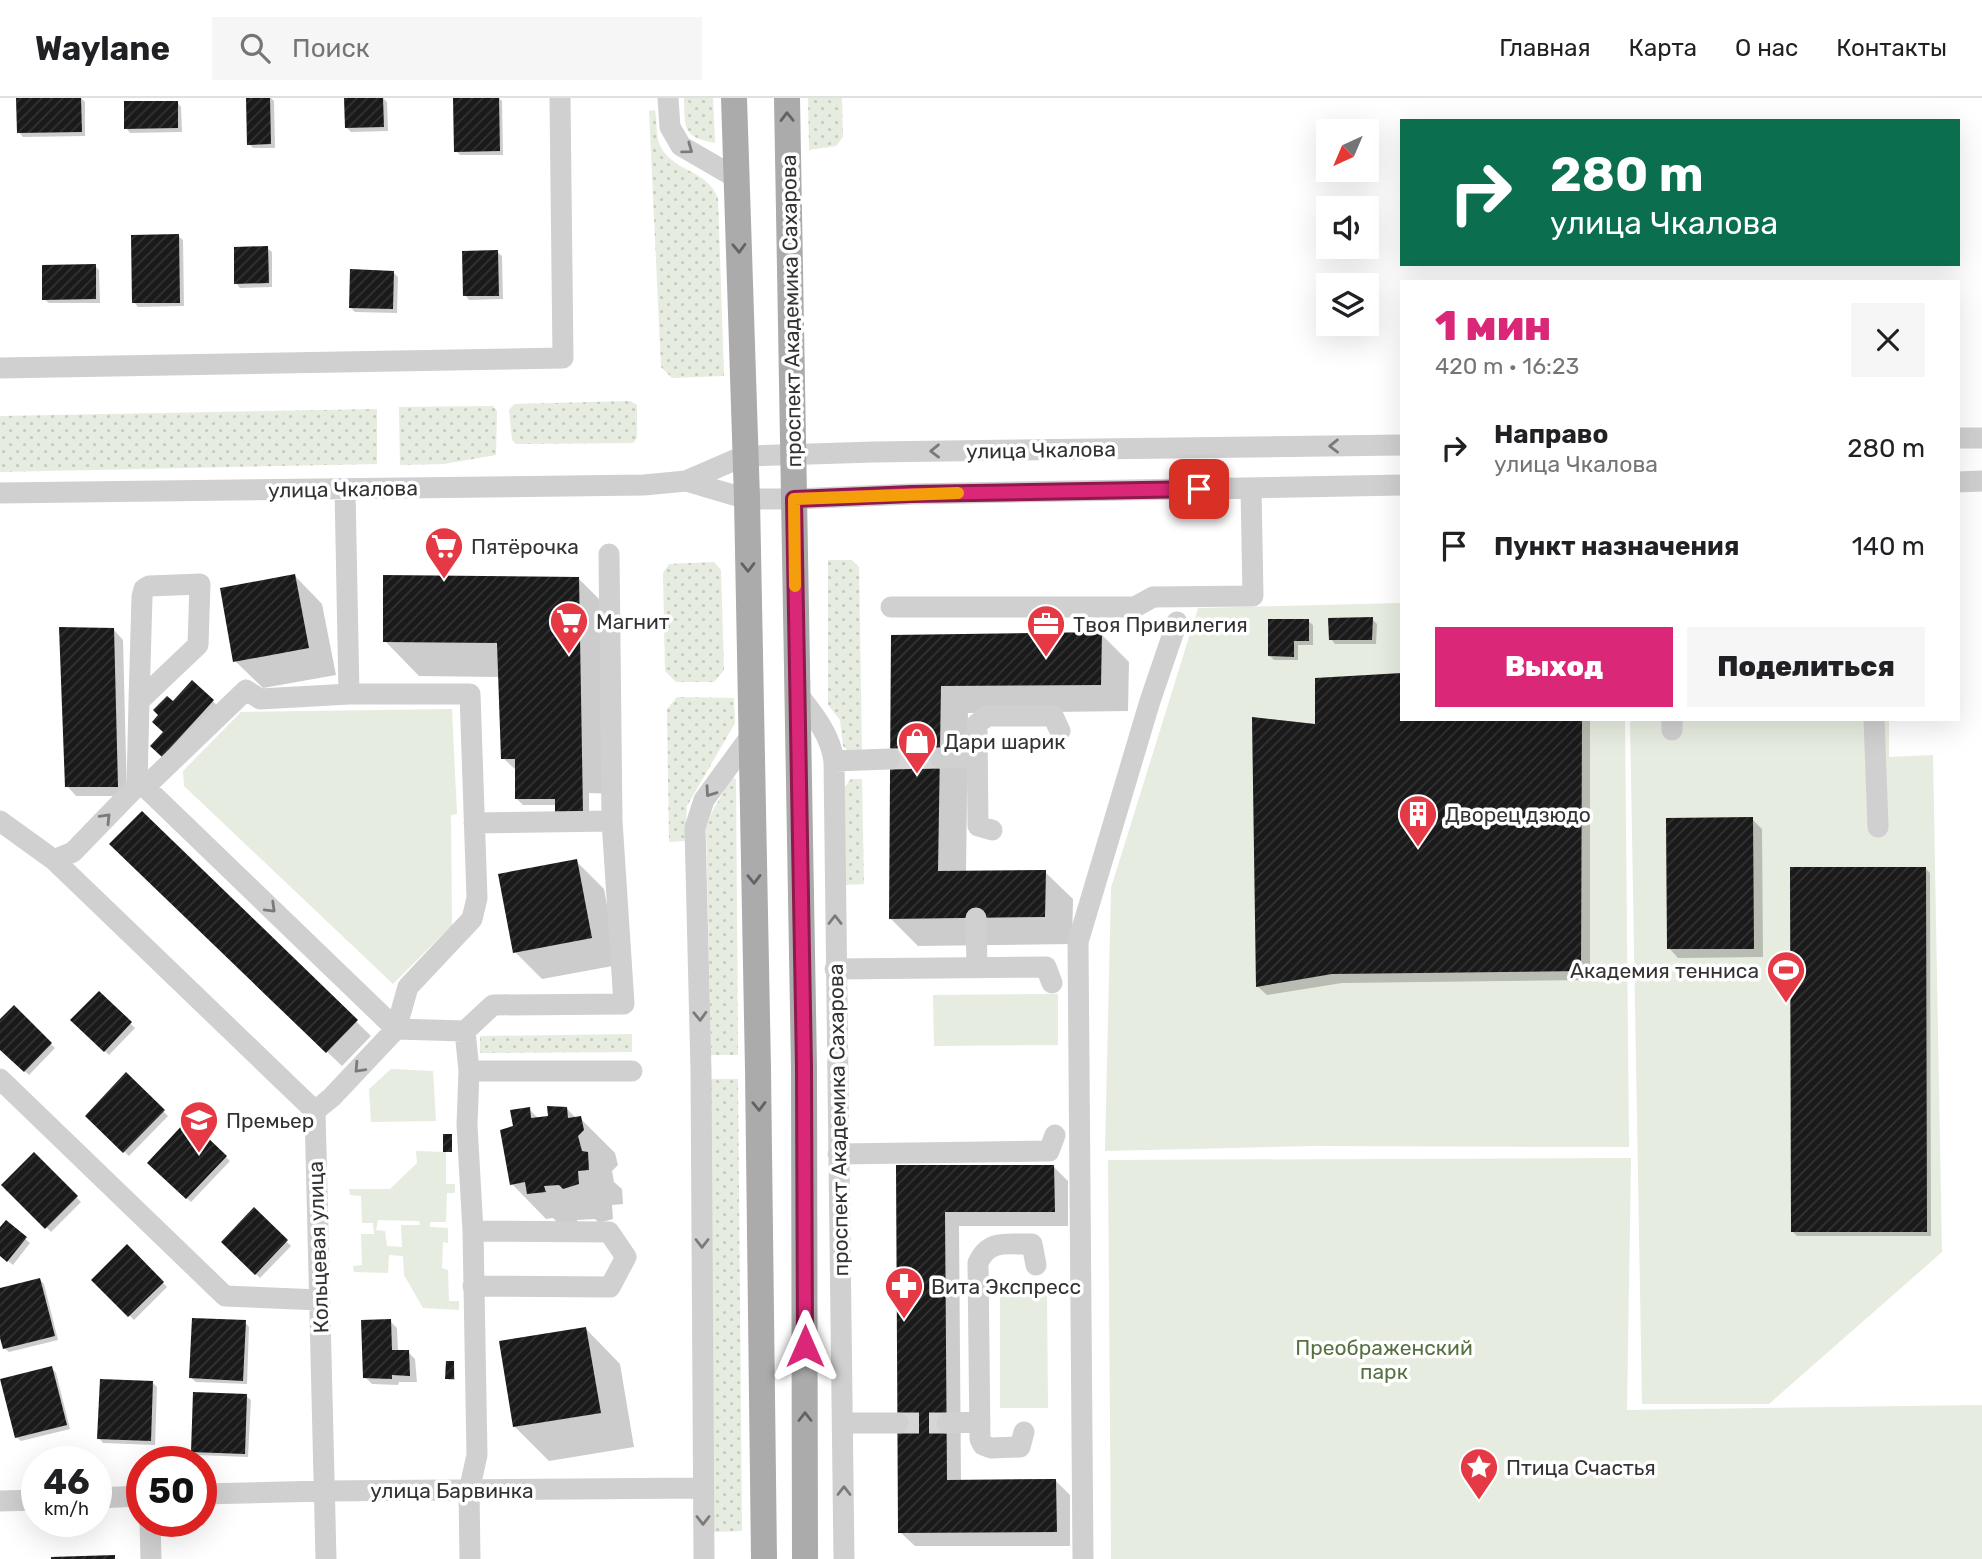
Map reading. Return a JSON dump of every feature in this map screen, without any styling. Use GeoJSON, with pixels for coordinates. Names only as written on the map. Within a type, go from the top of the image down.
{"type":"FeatureCollection","features":[{"type":"Feature","properties":{"kind":"main road"},"geometry":{"type":"LineString","coordinates":[[734,98],[747,499],[764,1559]]}},
{"type":"Feature","properties":{"kind":"main road","name":"проспект Академика Сахарова"},"geometry":{"type":"LineString","coordinates":[[787,98],[804,1067],[805,1559]]}},
{"type":"Feature","properties":{"kind":"street"},"geometry":{"type":"LineString","coordinates":[[0,368],[563,358],[560,98]]}},
{"type":"Feature","properties":{"kind":"street"},"geometry":{"type":"LineString","coordinates":[[668,98],[670,127],[681,146],[737,179]]}},
{"type":"Feature","properties":{"kind":"street"},"geometry":{"type":"LineString","coordinates":[[1960,438],[1982,438]]}},
{"type":"Feature","properties":{"kind":"street","name":"улица Чкалова"},"geometry":{"type":"LineString","coordinates":[[0,493],[644,485],[686,481],[744,456],[1400,445]]}},
{"type":"Feature","properties":{"kind":"street","name":"улица Чкалова"},"geometry":{"type":"LineString","coordinates":[[686,481],[747,499],[1400,485]]}},
{"type":"Feature","properties":{"kind":"street"},"geometry":{"type":"LineString","coordinates":[[1960,482],[1982,481]]}},
{"type":"Feature","properties":{"kind":"street"},"geometry":{"type":"LineString","coordinates":[[891,607],[1135,607],[1153,597],[1254,596],[1251,488]]}},
{"type":"Feature","properties":{"kind":"street"},"geometry":{"type":"LineString","coordinates":[[345,489],[349,694]]}},
{"type":"Feature","properties":{"kind":"street"},"geometry":{"type":"LineString","coordinates":[[139,701],[198,645],[200,584],[149,586],[144,589],[139,701],[141,787],[396,1029],[465,1031],[493,1005],[624,1004],[612,821],[609,554]]}},
{"type":"Feature","properties":{"kind":"street"},"geometry":{"type":"LineString","coordinates":[[1083,1559],[1078,942],[1150,701],[1177,622]]}},
{"type":"Feature","properties":{"kind":"street"},"geometry":{"type":"LineString","coordinates":[[0,821],[54,860],[315,1111],[332,1097],[396,1029],[408,987],[472,919],[477,898],[470,694],[349,694],[260,699],[246,690],[72,852],[54,860]]}},
{"type":"Feature","properties":{"kind":"street","name":"проспект Академика Сахарова"},"geometry":{"type":"LineString","coordinates":[[796,692],[823,728],[832,748],[834,761],[844,1559]]}},
{"type":"Feature","properties":{"kind":"street"},"geometry":{"type":"LineString","coordinates":[[992,830],[978,826],[977,724],[988,716],[1053,716],[1060,731]]}},
{"type":"Feature","properties":{"kind":"street"},"geometry":{"type":"LineString","coordinates":[[1874,721],[1878,827]]}},
{"type":"Feature","properties":{"kind":"street"},"geometry":{"type":"LineString","coordinates":[[704,1559],[701,1071],[695,828],[704,800],[750,737]]}},
{"type":"Feature","properties":{"kind":"street"},"geometry":{"type":"LineString","coordinates":[[940,758],[977,758]]}},
{"type":"Feature","properties":{"kind":"street"},"geometry":{"type":"LineString","coordinates":[[834,761],[890,759]]}},
{"type":"Feature","properties":{"kind":"street"},"geometry":{"type":"LineString","coordinates":[[474,823],[612,821]]}},
{"type":"Feature","properties":{"kind":"street"},"geometry":{"type":"LineString","coordinates":[[976,918],[977,967]]}},
{"type":"Feature","properties":{"kind":"street"},"geometry":{"type":"LineString","coordinates":[[835,968],[1046,967],[1052,983]]}},
{"type":"Feature","properties":{"kind":"street"},"geometry":{"type":"LineString","coordinates":[[465,1031],[469,1071],[467,1125],[473,1231],[477,1455],[469,1490],[470,1559]]}},
{"type":"Feature","properties":{"kind":"street"},"geometry":{"type":"LineString","coordinates":[[469,1071],[632,1071]]}},
{"type":"Feature","properties":{"kind":"street"},"geometry":{"type":"LineString","coordinates":[[0,1079],[225,1296],[320,1300]]}},
{"type":"Feature","properties":{"kind":"street","name":"Кольцевая улица"},"geometry":{"type":"LineString","coordinates":[[315,1111],[326,1559]]}},
{"type":"Feature","properties":{"kind":"street"},"geometry":{"type":"LineString","coordinates":[[838,1154],[1049,1151],[1055,1135]]}},
{"type":"Feature","properties":{"kind":"street"},"geometry":{"type":"LineString","coordinates":[[473,1231],[609,1232],[626,1257],[610,1287],[474,1286]]}},
{"type":"Feature","properties":{"kind":"street"},"geometry":{"type":"LineString","coordinates":[[1024,1432],[1020,1447],[991,1448],[983,1445],[980,1439],[978,1263],[984,1251],[994,1245],[1032,1244],[1036,1265]]}},
{"type":"Feature","properties":{"kind":"street"},"geometry":{"type":"LineString","coordinates":[[947,1423],[980,1422]]}},
{"type":"Feature","properties":{"kind":"street"},"geometry":{"type":"LineString","coordinates":[[844,1423],[898,1423]]}},
{"type":"Feature","properties":{"kind":"street","name":"улица Барвинка"},"geometry":{"type":"LineString","coordinates":[[217,1494],[704,1488]]}},
{"type":"Feature","properties":{"kind":"street"},"geometry":{"type":"LineString","coordinates":[[0,1501],[21,1500]]}},
{"type":"Feature","properties":{"kind":"street"},"geometry":{"type":"LineString","coordinates":[[150,1537],[151,1559]]}},
{"type":"Feature","properties":{"kind":"green space"},"geometry":{"type":"Polygon","coordinates":[[[684,98],[713,98],[715,143],[696,138],[688,130],[684,98]]]}},
{"type":"Feature","properties":{"kind":"green space"},"geometry":{"type":"Polygon","coordinates":[[[808,98],[842,98],[843,137],[836,146],[809,150],[808,98]]]}},
{"type":"Feature","properties":{"kind":"green space"},"geometry":{"type":"Polygon","coordinates":[[[655,110],[658,139],[664,152],[671,160],[705,181],[718,198],[724,376],[672,378],[661,367],[649,111],[655,110]]]}},
{"type":"Feature","properties":{"kind":"green space"},"geometry":{"type":"Polygon","coordinates":[[[630,401],[637,405],[637,438],[633,443],[516,444],[512,440],[509,410],[514,404],[630,401]]]}},
{"type":"Feature","properties":{"kind":"green space"},"geometry":{"type":"Polygon","coordinates":[[[493,406],[497,411],[496,455],[444,464],[400,465],[399,407],[493,406]]]}},
{"type":"Feature","properties":{"kind":"green space"},"geometry":{"type":"Polygon","coordinates":[[[377,409],[377,464],[0,472],[0,416],[377,409]]]}},
{"type":"Feature","properties":{"kind":"green space"},"geometry":{"type":"Polygon","coordinates":[[[828,560],[852,560],[859,567],[862,755],[852,755],[843,746],[840,720],[828,705],[828,560]]]}},
{"type":"Feature","properties":{"kind":"green space"},"geometry":{"type":"Polygon","coordinates":[[[714,562],[721,570],[724,670],[714,682],[676,682],[665,671],[663,573],[669,564],[714,562]]]}},
{"type":"Feature","properties":{"kind":"green space"},"geometry":{"type":"Polygon","coordinates":[[[1400,603],[1400,721],[1625,721],[1629,1147],[1314,1146],[1105,1151],[1111,888],[1198,608],[1400,603]]]}},
{"type":"Feature","properties":{"kind":"green space"},"geometry":{"type":"Polygon","coordinates":[[[677,697],[734,698],[735,723],[687,806],[685,841],[669,842],[667,709],[677,697]]]}},
{"type":"Feature","properties":{"kind":"green space"},"geometry":{"type":"Polygon","coordinates":[[[452,709],[457,814],[451,815],[452,925],[393,984],[184,786],[183,771],[241,712],[452,709]]]}},
{"type":"Feature","properties":{"kind":"green space","name":"Академия тенниса"},"geometry":{"type":"Polygon","coordinates":[[[1630,721],[1889,721],[1889,757],[1933,755],[1942,1252],[1769,1404],[1642,1404],[1630,721]]]}},
{"type":"Feature","properties":{"kind":"green space"},"geometry":{"type":"Polygon","coordinates":[[[731,778],[736,779],[738,1055],[711,1055],[706,828],[731,778]]]}},
{"type":"Feature","properties":{"kind":"green space"},"geometry":{"type":"Polygon","coordinates":[[[851,779],[862,779],[864,884],[843,885],[844,788],[851,779]]]}},
{"type":"Feature","properties":{"kind":"green space"},"geometry":{"type":"Polygon","coordinates":[[[1058,994],[1058,1045],[934,1046],[933,995],[1058,994]]]}},
{"type":"Feature","properties":{"kind":"green space"},"geometry":{"type":"Polygon","coordinates":[[[632,1034],[632,1052],[480,1053],[480,1036],[632,1034]]]}},
{"type":"Feature","properties":{"kind":"green space"},"geometry":{"type":"Polygon","coordinates":[[[391,1069],[433,1071],[436,1121],[371,1122],[369,1089],[391,1069]]]}},
{"type":"Feature","properties":{"kind":"green space"},"geometry":{"type":"Polygon","coordinates":[[[709,1079],[738,1079],[742,1531],[714,1532],[709,1079]]]}},
{"type":"Feature","properties":{"kind":"green space"},"geometry":{"type":"Polygon","coordinates":[[[416,1151],[446,1152],[446,1184],[455,1184],[455,1193],[447,1193],[446,1222],[430,1222],[430,1227],[448,1228],[448,1243],[443,1242],[442,1268],[448,1270],[449,1301],[459,1301],[459,1310],[423,1308],[404,1275],[403,1256],[389,1255],[388,1273],[354,1272],[353,1266],[362,1265],[361,1234],[374,1234],[373,1223],[362,1223],[361,1196],[350,1195],[349,1189],[390,1189],[417,1163],[416,1151]],[[378,1220],[376,1230],[385,1231],[387,1246],[402,1247],[401,1225],[420,1225],[419,1221],[378,1220]]]}},
{"type":"Feature","properties":{"kind":"green space","name":"Преображенский парк"},"geometry":{"type":"Polygon","coordinates":[[[1631,1158],[1627,1410],[1982,1405],[1982,1559],[1111,1559],[1108,1160],[1631,1158]]]}},
{"type":"Feature","properties":{"kind":"green space"},"geometry":{"type":"Polygon","coordinates":[[[1000,1290],[1047,1291],[1048,1408],[1000,1408],[1000,1290]]]}},
{"type":"Feature","properties":{"kind":"building"},"geometry":{"type":"Polygon","coordinates":[[[16,98],[81,98],[82,132],[17,133],[16,98]]]}},
{"type":"Feature","properties":{"kind":"building"},"geometry":{"type":"Polygon","coordinates":[[[246,98],[270,98],[271,144],[247,145],[246,98]]]}},
{"type":"Feature","properties":{"kind":"building"},"geometry":{"type":"Polygon","coordinates":[[[344,98],[383,98],[384,127],[345,128],[344,98]]]}},
{"type":"Feature","properties":{"kind":"building"},"geometry":{"type":"Polygon","coordinates":[[[453,98],[499,98],[500,151],[454,152],[453,98]]]}},
{"type":"Feature","properties":{"kind":"building"},"geometry":{"type":"Polygon","coordinates":[[[124,101],[178,101],[178,128],[124,129],[124,101]]]}},
{"type":"Feature","properties":{"kind":"building"},"geometry":{"type":"Polygon","coordinates":[[[179,234],[180,303],[132,303],[131,235],[179,234]]]}},
{"type":"Feature","properties":{"kind":"building"},"geometry":{"type":"Polygon","coordinates":[[[268,246],[269,283],[234,284],[234,247],[268,246]]]}},
{"type":"Feature","properties":{"kind":"building"},"geometry":{"type":"Polygon","coordinates":[[[498,250],[499,296],[463,296],[462,251],[498,250]]]}},
{"type":"Feature","properties":{"kind":"building"},"geometry":{"type":"Polygon","coordinates":[[[96,264],[96,299],[42,300],[42,265],[96,264]]]}},
{"type":"Feature","properties":{"kind":"building"},"geometry":{"type":"Polygon","coordinates":[[[350,269],[394,271],[393,309],[349,308],[350,269]]]}},
{"type":"Feature","properties":{"kind":"building"},"geometry":{"type":"Polygon","coordinates":[[[295,574],[309,648],[233,662],[220,588],[295,574]]]}},
{"type":"Feature","properties":{"kind":"building"},"geometry":{"type":"Polygon","coordinates":[[[383,575],[579,577],[583,813],[555,813],[555,799],[515,799],[515,759],[501,759],[497,643],[383,642],[383,575]]]}},
{"type":"Feature","properties":{"kind":"building"},"geometry":{"type":"Polygon","coordinates":[[[1373,617],[1372,640],[1329,640],[1328,618],[1373,617]]]}},
{"type":"Feature","properties":{"kind":"building"},"geometry":{"type":"Polygon","coordinates":[[[1268,619],[1309,619],[1309,641],[1294,641],[1294,657],[1268,656],[1268,619]]]}},
{"type":"Feature","properties":{"kind":"building"},"geometry":{"type":"Polygon","coordinates":[[[59,627],[114,628],[118,787],[65,787],[59,627]]]}},
{"type":"Feature","properties":{"kind":"building"},"geometry":{"type":"Polygon","coordinates":[[[1102,632],[1101,685],[941,686],[938,871],[1046,870],[1045,917],[889,919],[891,635],[1102,632]]]}},
{"type":"Feature","properties":{"kind":"building","name":"Дворец дзюдо"},"geometry":{"type":"Polygon","coordinates":[[[1400,673],[1400,721],[1582,721],[1581,971],[1332,974],[1256,987],[1252,717],[1315,724],[1315,678],[1400,673]]]}},
{"type":"Feature","properties":{"kind":"building"},"geometry":{"type":"Polygon","coordinates":[[[192,680],[214,700],[162,757],[150,746],[163,732],[152,722],[158,715],[153,710],[167,696],[173,701],[192,680]]]}},
{"type":"Feature","properties":{"kind":"building"},"geometry":{"type":"Polygon","coordinates":[[[142,811],[358,1020],[326,1053],[109,844],[142,811]]]}},
{"type":"Feature","properties":{"kind":"building"},"geometry":{"type":"Polygon","coordinates":[[[1753,817],[1754,949],[1667,949],[1666,818],[1753,817]]]}},
{"type":"Feature","properties":{"kind":"building"},"geometry":{"type":"Polygon","coordinates":[[[577,859],[592,938],[513,953],[498,874],[577,859]]]}},
{"type":"Feature","properties":{"kind":"building"},"geometry":{"type":"Polygon","coordinates":[[[1790,867],[1926,867],[1927,1232],[1791,1232],[1790,867]]]}},
{"type":"Feature","properties":{"kind":"building"},"geometry":{"type":"Polygon","coordinates":[[[99,991],[132,1022],[104,1052],[70,1020],[99,991]]]}},
{"type":"Feature","properties":{"kind":"building"},"geometry":{"type":"Polygon","coordinates":[[[14,1005],[52,1043],[24,1072],[0,1050],[0,1019],[14,1005]]]}},
{"type":"Feature","properties":{"kind":"building"},"geometry":{"type":"Polygon","coordinates":[[[126,1072],[165,1110],[123,1153],[85,1116],[126,1072]]]}},
{"type":"Feature","properties":{"kind":"building"},"geometry":{"type":"Polygon","coordinates":[[[547,1106],[567,1107],[568,1118],[581,1116],[584,1130],[578,1136],[582,1151],[588,1152],[589,1170],[578,1171],[579,1184],[563,1189],[559,1185],[544,1186],[546,1192],[527,1194],[525,1182],[510,1185],[500,1130],[513,1126],[510,1110],[530,1107],[531,1118],[548,1116],[547,1106]]]}},
{"type":"Feature","properties":{"kind":"building"},"geometry":{"type":"Polygon","coordinates":[[[188,1119],[227,1156],[186,1199],[147,1163],[188,1119]]]}},
{"type":"Feature","properties":{"kind":"building"},"geometry":{"type":"Polygon","coordinates":[[[443,1134],[452,1134],[452,1152],[443,1152],[443,1134]]]}},
{"type":"Feature","properties":{"kind":"building"},"geometry":{"type":"Polygon","coordinates":[[[34,1152],[78,1196],[45,1229],[1,1185],[34,1152]]]}},
{"type":"Feature","properties":{"kind":"building"},"geometry":{"type":"Polygon","coordinates":[[[896,1165],[1054,1165],[1055,1212],[945,1212],[947,1480],[1056,1479],[1057,1532],[898,1533],[896,1165]]]}},
{"type":"Feature","properties":{"kind":"building"},"geometry":{"type":"Polygon","coordinates":[[[254,1207],[288,1240],[255,1275],[221,1242],[254,1207]]]}},
{"type":"Feature","properties":{"kind":"building"},"geometry":{"type":"Polygon","coordinates":[[[6,1220],[27,1237],[7,1262],[0,1256],[0,1227],[6,1220]]]}},
{"type":"Feature","properties":{"kind":"building"},"geometry":{"type":"Polygon","coordinates":[[[127,1244],[164,1282],[128,1317],[91,1280],[127,1244]]]}},
{"type":"Feature","properties":{"kind":"building"},"geometry":{"type":"Polygon","coordinates":[[[40,1278],[55,1336],[3,1349],[0,1338],[0,1288],[40,1278]]]}},
{"type":"Feature","properties":{"kind":"building"},"geometry":{"type":"Polygon","coordinates":[[[192,1318],[246,1320],[243,1381],[189,1378],[192,1318]]]}},
{"type":"Feature","properties":{"kind":"building"},"geometry":{"type":"Polygon","coordinates":[[[391,1319],[392,1350],[409,1350],[410,1376],[392,1375],[392,1379],[363,1378],[361,1320],[391,1319]]]}},
{"type":"Feature","properties":{"kind":"building"},"geometry":{"type":"Polygon","coordinates":[[[586,1327],[601,1413],[513,1427],[499,1341],[586,1327]]]}},
{"type":"Feature","properties":{"kind":"building"},"geometry":{"type":"Polygon","coordinates":[[[446,1361],[454,1361],[454,1379],[445,1379],[446,1361]]]}},
{"type":"Feature","properties":{"kind":"building"},"geometry":{"type":"Polygon","coordinates":[[[52,1366],[67,1425],[15,1438],[0,1379],[52,1366]]]}},
{"type":"Feature","properties":{"kind":"building"},"geometry":{"type":"Polygon","coordinates":[[[100,1379],[153,1381],[151,1441],[97,1439],[100,1379]]]}},
{"type":"Feature","properties":{"kind":"building"},"geometry":{"type":"Polygon","coordinates":[[[193,1392],[247,1394],[245,1454],[217,1453],[217,1446],[191,1446],[193,1392]]]}},
{"type":"Feature","properties":{"kind":"building"},"geometry":{"type":"Polygon","coordinates":[[[115,1555],[115,1559],[51,1559],[51,1557],[115,1555]]]}},
{"type":"Feature","properties":{"kind":"tunnel"},"geometry":{"type":"LineString","coordinates":[[890,759],[940,758]]}},
{"type":"Feature","properties":{"kind":"tunnel"},"geometry":{"type":"LineString","coordinates":[[898,1423],[947,1423]]}},
{"type":"Feature","properties":{"kind":"slow traffic"},"geometry":{"type":"LineString","coordinates":[[795,586],[794,499],[958,493]]}},
{"type":"Feature","properties":{"kind":"place","name":"Пятёрочка"},"geometry":{"type":"Point","coordinates":[444,580]}},
{"type":"Feature","properties":{"kind":"place","name":"Магнит"},"geometry":{"type":"Point","coordinates":[569,655]}},
{"type":"Feature","properties":{"kind":"place","name":"Твоя Привилегия"},"geometry":{"type":"Point","coordinates":[1046,658]}},
{"type":"Feature","properties":{"kind":"place","name":"Дари шарик"},"geometry":{"type":"Point","coordinates":[917,775]}},
{"type":"Feature","properties":{"kind":"place","name":"Дворец дзюдо"},"geometry":{"type":"Point","coordinates":[1418,848]}},
{"type":"Feature","properties":{"kind":"place","name":"Академия тенниса"},"geometry":{"type":"Point","coordinates":[1786,1004]}},
{"type":"Feature","properties":{"kind":"place","name":"Премьер"},"geometry":{"type":"Point","coordinates":[199,1154]}},
{"type":"Feature","properties":{"kind":"place","name":"Вита Экспресс"},"geometry":{"type":"Point","coordinates":[904,1320]}},
{"type":"Feature","properties":{"kind":"place","name":"Птица Счастья"},"geometry":{"type":"Point","coordinates":[1479,1501]}},
{"type":"Feature","properties":{"kind":"route"},"geometry":{"type":"LineString","coordinates":[[805,1346],[804,1067],[794,499],[863,495],[1199,489]]}}]}
